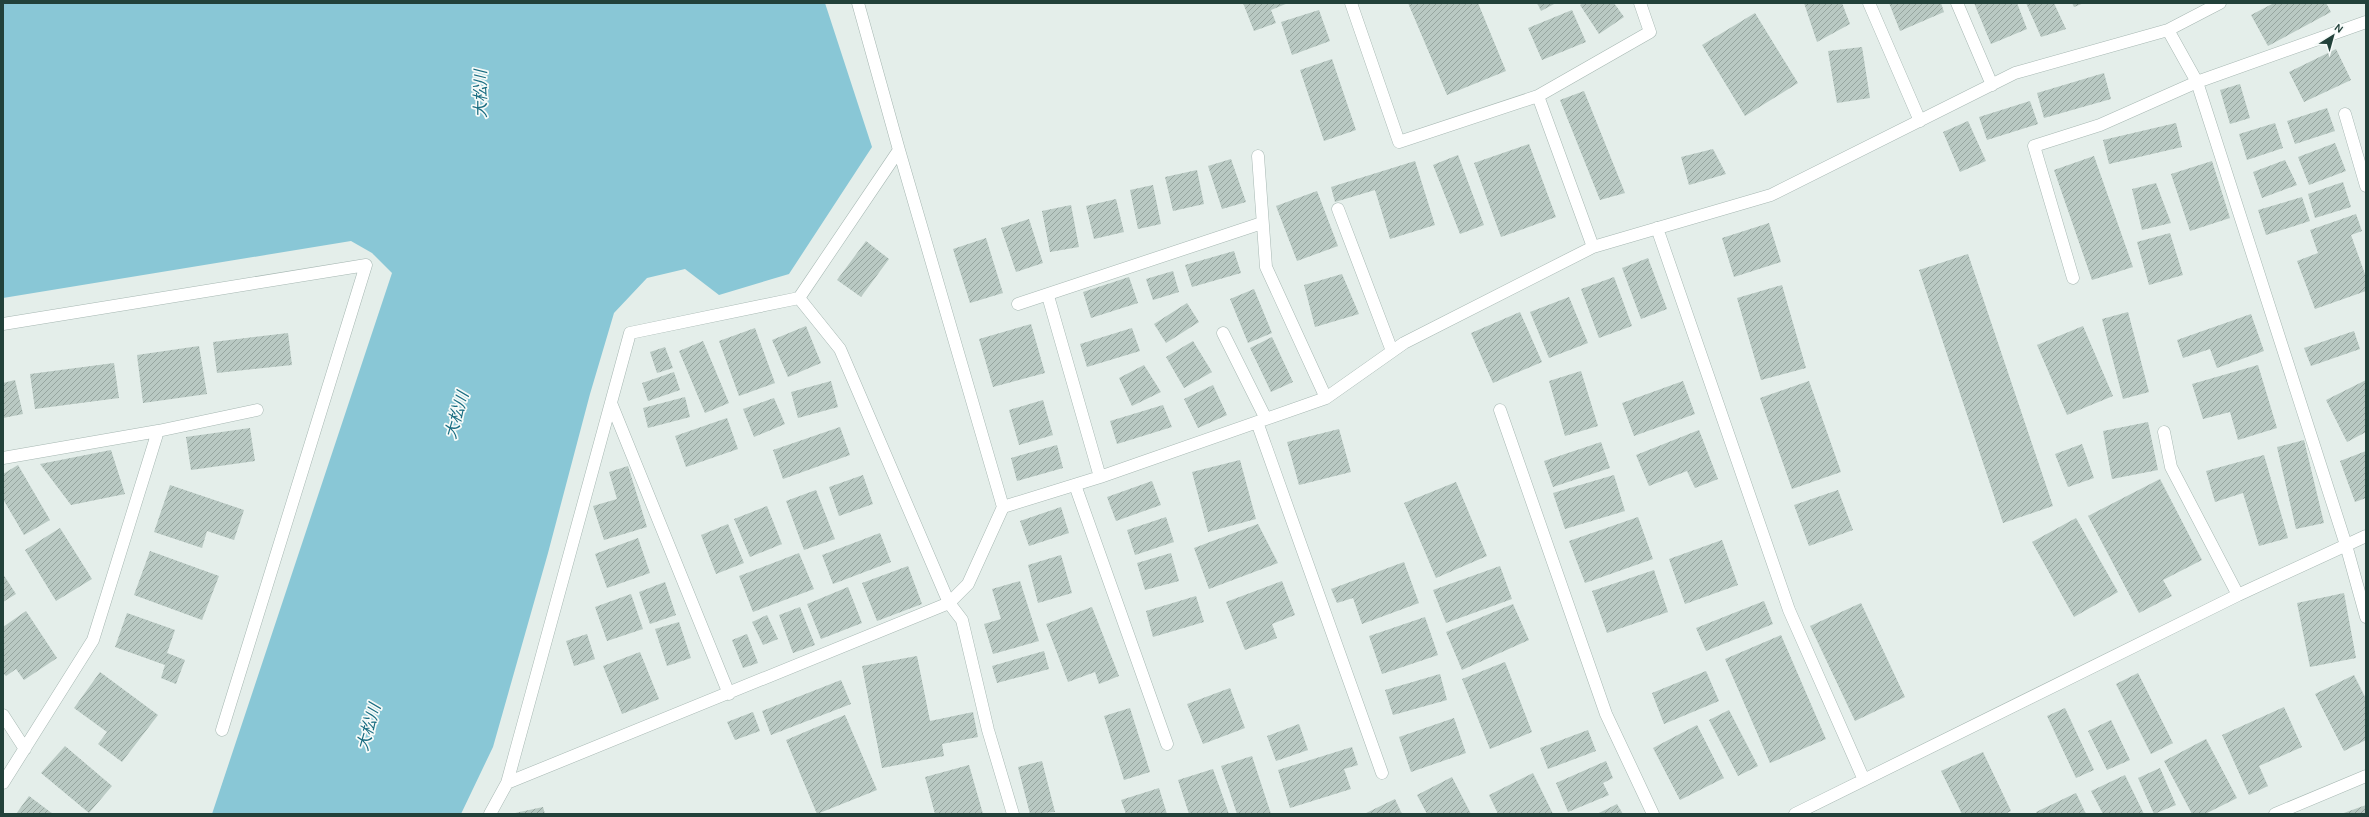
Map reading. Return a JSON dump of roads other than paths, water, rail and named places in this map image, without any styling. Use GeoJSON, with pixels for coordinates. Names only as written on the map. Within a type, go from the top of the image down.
{"type":"FeatureCollection","features":[{"type":"Feature","properties":{"kind":"street"},"geometry":{"type":"LineString","coordinates":[[507,783],[729,694],[949,603],[968,584],[1003,507],[899,150],[858,3]]}},
{"type":"Feature","properties":{"kind":"street"},"geometry":{"type":"LineString","coordinates":[[1351,3],[1398,142],[1538,96],[1650,32],[1640,3]]}},
{"type":"Feature","properties":{"kind":"street"},"geometry":{"type":"LineString","coordinates":[[1870,3],[1920,121]]}},
{"type":"Feature","properties":{"kind":"street"},"geometry":{"type":"LineString","coordinates":[[1957,3],[1992,85]]}},
{"type":"Feature","properties":{"kind":"street"},"geometry":{"type":"LineString","coordinates":[[1003,507],[1100,477],[1326,398],[1404,343],[1593,247],[1771,195],[2015,73],[2168,30],[2220,3]]}},
{"type":"Feature","properties":{"kind":"street"},"geometry":{"type":"LineString","coordinates":[[2073,278],[2034,146],[2100,125],[2197,82],[2366,22]]}},
{"type":"Feature","properties":{"kind":"street"},"geometry":{"type":"LineString","coordinates":[[2168,30],[2197,82],[2346,546],[2366,617]]}},
{"type":"Feature","properties":{"kind":"street"},"geometry":{"type":"LineString","coordinates":[[1538,96],[1593,247]]}},
{"type":"Feature","properties":{"kind":"street"},"geometry":{"type":"LineString","coordinates":[[2345,114],[2366,186]]}},
{"type":"Feature","properties":{"kind":"street"},"geometry":{"type":"LineString","coordinates":[[490,814],[507,783],[630,334],[799,298],[899,150]]}},
{"type":"Feature","properties":{"kind":"street"},"geometry":{"type":"LineString","coordinates":[[1258,156],[1266,267],[1326,398]]}},
{"type":"Feature","properties":{"kind":"street"},"geometry":{"type":"LineString","coordinates":[[1338,209],[1392,351]]}},
{"type":"Feature","properties":{"kind":"street"},"geometry":{"type":"LineString","coordinates":[[1018,304],[1048,296],[1262,223]]}},
{"type":"Feature","properties":{"kind":"street"},"geometry":{"type":"LineString","coordinates":[[1657,228],[1789,610],[1864,780]]}},
{"type":"Feature","properties":{"kind":"street"},"geometry":{"type":"LineString","coordinates":[[3,324],[366,265],[222,730]]}},
{"type":"Feature","properties":{"kind":"street"},"geometry":{"type":"LineString","coordinates":[[1048,296],[1100,477]]}},
{"type":"Feature","properties":{"kind":"street"},"geometry":{"type":"LineString","coordinates":[[799,298],[840,348],[949,603],[962,620],[988,730],[1013,814]]}},
{"type":"Feature","properties":{"kind":"street"},"geometry":{"type":"LineString","coordinates":[[1223,333],[1261,420],[1382,773]]}},
{"type":"Feature","properties":{"kind":"street"},"geometry":{"type":"LineString","coordinates":[[611,403],[729,694]]}},
{"type":"Feature","properties":{"kind":"street"},"geometry":{"type":"LineString","coordinates":[[3,458],[158,431],[257,410]]}},
{"type":"Feature","properties":{"kind":"street"},"geometry":{"type":"LineString","coordinates":[[1500,410],[1606,714],[1652,814]]}},
{"type":"Feature","properties":{"kind":"street"},"geometry":{"type":"LineString","coordinates":[[3,782],[93,640],[158,431]]}},
{"type":"Feature","properties":{"kind":"street"},"geometry":{"type":"LineString","coordinates":[[2164,432],[2171,467],[2238,595]]}},
{"type":"Feature","properties":{"kind":"street"},"geometry":{"type":"LineString","coordinates":[[1075,485],[1167,744]]}},
{"type":"Feature","properties":{"kind":"street"},"geometry":{"type":"LineString","coordinates":[[1794,814],[2238,595],[2366,536]]}},
{"type":"Feature","properties":{"kind":"street"},"geometry":{"type":"LineString","coordinates":[[3,715],[25,749]]}},
{"type":"Feature","properties":{"kind":"street"},"geometry":{"type":"LineString","coordinates":[[2274,814],[2366,776]]}},
{"type":"Feature","properties":{"kind":"water","name":"大松川"},"geometry":{"type":"Polygon","coordinates":[[[3,3],[825,3],[872,147],[789,274],[719,295],[685,269],[647,278],[614,313],[590,394],[548,553],[493,747],[461,814],[212,814],[392,273],[372,253],[351,241],[3,298],[3,3]]]}}]}
